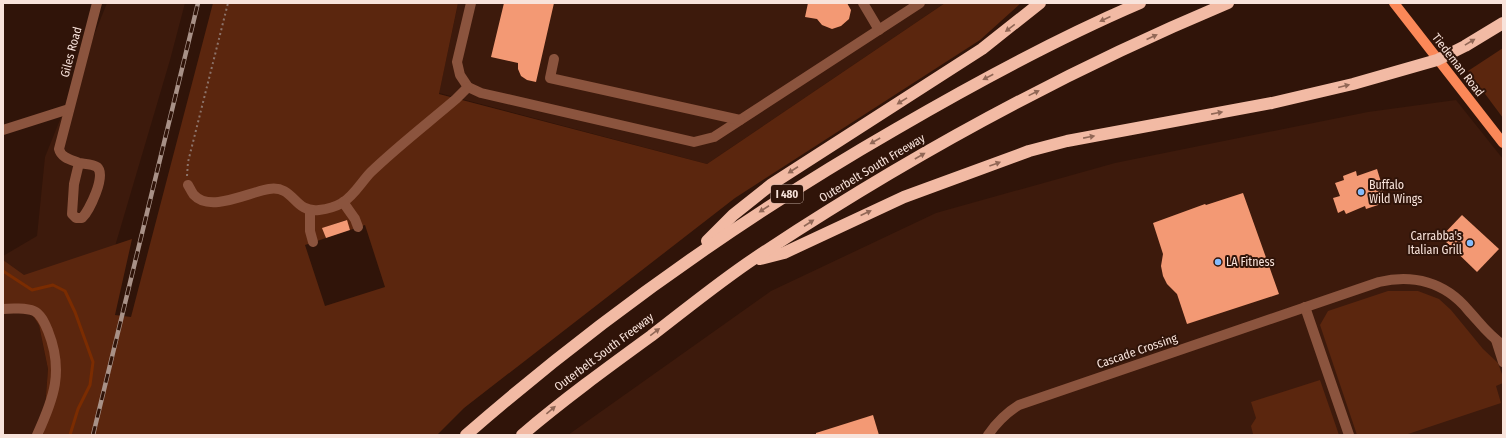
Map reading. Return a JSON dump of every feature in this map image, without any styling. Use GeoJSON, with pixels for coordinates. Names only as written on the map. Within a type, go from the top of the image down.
{"type":"FeatureCollection","features":[{"type":"Feature","properties":{"kind":"highway"},"geometry":{"type":"LineString","coordinates":[[686,262],[733,215],[772,184],[982,49],[1040,3]]}},
{"type":"Feature","properties":{"kind":"highway","name":"Outerbelt South Freeway"},"geometry":{"type":"LineString","coordinates":[[466,435],[508,399],[588,335],[686,262],[810,180],[939,104],[1009,66],[1140,3]]}},
{"type":"Feature","properties":{"kind":"highway","name":"Outerbelt South Freeway"},"geometry":{"type":"LineString","coordinates":[[522,435],[558,404],[753,259],[850,197],[982,121],[1097,62],[1228,3]]}},
{"type":"Feature","properties":{"kind":"highway"},"geometry":{"type":"LineString","coordinates":[[753,259],[762,259],[784,253],[898,199],[1029,151],[1067,142],[1293,99],[1353,84],[1437,60],[1465,46],[1503,23]]}},
{"type":"Feature","properties":{"kind":"main road","name":"Tiedeman Road"},"geometry":{"type":"LineString","coordinates":[[1394,3],[1503,143]]}},
{"type":"Feature","properties":{"kind":"street","name":"Giles Road"},"geometry":{"type":"LineString","coordinates":[[79,163],[67,158],[60,153],[59,149],[97,3]]}},
{"type":"Feature","properties":{"kind":"street"},"geometry":{"type":"LineString","coordinates":[[471,3],[457,62],[460,75],[468,87],[481,93],[694,142],[714,137],[920,3]]}},
{"type":"Feature","properties":{"kind":"street"},"geometry":{"type":"LineString","coordinates":[[863,3],[879,30]]}},
{"type":"Feature","properties":{"kind":"street"},"geometry":{"type":"LineString","coordinates":[[554,59],[550,78],[740,120]]}},
{"type":"Feature","properties":{"kind":"street"},"geometry":{"type":"LineString","coordinates":[[188,185],[194,196],[202,201],[211,203],[226,201],[270,189],[284,190],[302,207],[310,211],[331,208],[343,202],[371,172],[468,87]]}},
{"type":"Feature","properties":{"kind":"street"},"geometry":{"type":"LineString","coordinates":[[3,130],[69,109]]}},
{"type":"Feature","properties":{"kind":"street"},"geometry":{"type":"LineString","coordinates":[[79,163],[97,167],[100,171],[100,179],[94,199],[86,214],[82,218],[76,218],[72,214],[74,184],[79,163]]}},
{"type":"Feature","properties":{"kind":"street"},"geometry":{"type":"LineString","coordinates":[[343,202],[358,227]]}},
{"type":"Feature","properties":{"kind":"street"},"geometry":{"type":"LineString","coordinates":[[310,211],[310,231],[313,242]]}},
{"type":"Feature","properties":{"kind":"street","name":"Cascade Crossing"},"geometry":{"type":"LineString","coordinates":[[988,435],[998,421],[1019,405],[1379,282],[1392,279],[1420,280],[1436,285],[1458,299],[1483,328],[1499,343]]}},
{"type":"Feature","properties":{"kind":"street"},"geometry":{"type":"LineString","coordinates":[[1306,307],[1349,435]]}},
{"type":"Feature","properties":{"kind":"street"},"geometry":{"type":"LineString","coordinates":[[3,309],[13,308],[34,311],[44,321],[53,343],[57,367],[54,390],[37,435]]}},
{"type":"Feature","properties":{"kind":"street"},"geometry":{"type":"LineString","coordinates":[[1499,343],[1503,362]]}},
{"type":"Feature","properties":{"kind":"path"},"geometry":{"type":"LineString","coordinates":[[188,185],[188,162],[228,3]]}},
{"type":"Feature","properties":{"kind":"shaded area"},"geometry":{"type":"Polygon","coordinates":[[[107,3],[185,3],[170,60],[95,314],[39,325],[48,369],[43,435],[3,435],[3,256],[37,236],[45,157],[107,3]]]}},
{"type":"Feature","properties":{"kind":"shaded area"},"geometry":{"type":"Polygon","coordinates":[[[213,3],[458,3],[439,94],[707,164],[945,3],[1021,3],[980,40],[735,198],[464,408],[437,435],[43,435],[48,369],[39,325],[26,305],[3,305],[3,260],[24,275],[132,239],[115,315],[131,317],[213,3]],[[346,220],[323,228],[326,238],[305,245],[325,306],[385,287],[365,225],[350,230],[346,220]]]}},
{"type":"Feature","properties":{"kind":"shaded area"},"geometry":{"type":"Polygon","coordinates":[[[458,3],[945,3],[707,164],[439,93],[458,3]]]}},
{"type":"Feature","properties":{"kind":"shaded area"},"geometry":{"type":"Polygon","coordinates":[[[1503,48],[1503,118],[1468,71],[1503,48]]]}},
{"type":"Feature","properties":{"kind":"shaded area"},"geometry":{"type":"Polygon","coordinates":[[[1456,100],[1503,159],[1503,435],[568,435],[771,291],[936,213],[1115,163],[1368,112],[1456,100]]]}},
{"type":"Feature","properties":{"kind":"shaded area"},"geometry":{"type":"Polygon","coordinates":[[[1388,291],[1418,291],[1439,299],[1451,310],[1483,349],[1498,363],[1503,377],[1503,383],[1496,386],[1501,403],[1405,435],[1357,435],[1320,325],[1328,311],[1388,291]]]}},
{"type":"Feature","properties":{"kind":"shaded area"},"geometry":{"type":"Polygon","coordinates":[[[1320,380],[1339,435],[1249,435],[1253,434],[1251,426],[1256,418],[1251,402],[1320,380]]]}},
{"type":"Feature","properties":{"kind":"building"},"geometry":{"type":"Polygon","coordinates":[[[504,3],[554,3],[536,82],[527,80],[521,76],[518,69],[518,63],[491,57],[504,3]]]}},
{"type":"Feature","properties":{"kind":"building"},"geometry":{"type":"Polygon","coordinates":[[[808,3],[847,3],[851,10],[849,19],[841,26],[832,29],[822,25],[817,19],[805,17],[808,3]]]}},
{"type":"Feature","properties":{"kind":"building"},"geometry":{"type":"Polygon","coordinates":[[[1377,169],[1387,202],[1366,209],[1365,206],[1346,214],[1344,210],[1338,213],[1333,198],[1340,196],[1335,183],[1344,180],[1343,176],[1356,171],[1357,176],[1377,169]]]}},
{"type":"Feature","properties":{"kind":"building"},"geometry":{"type":"Polygon","coordinates":[[[1243,193],[1279,294],[1187,324],[1177,294],[1167,284],[1163,276],[1161,266],[1163,254],[1153,223],[1205,204],[1206,205],[1243,193]]]}},
{"type":"Feature","properties":{"kind":"building","name":"Carrabba's Italian Grill"},"geometry":{"type":"Polygon","coordinates":[[[1462,215],[1499,249],[1477,272],[1441,237],[1462,215]]]}},
{"type":"Feature","properties":{"kind":"building"},"geometry":{"type":"Polygon","coordinates":[[[347,220],[350,230],[326,238],[322,228],[347,220]]]}},
{"type":"Feature","properties":{"kind":"building"},"geometry":{"type":"Polygon","coordinates":[[[873,415],[879,435],[816,435],[816,433],[873,415]]]}},
{"type":"Feature","properties":{"kind":"waterway"},"geometry":{"type":"LineString","coordinates":[[3,271],[32,290],[53,285],[65,291],[75,312],[93,362],[90,385],[78,409],[70,435]]}},
{"type":"Feature","properties":{"kind":"railway"},"geometry":{"type":"LineString","coordinates":[[93,435],[198,3]]}},
{"type":"Feature","properties":{"kind":"place","name":"Buffalo Wild Wings"},"geometry":{"type":"Point","coordinates":[1361,192]}},
{"type":"Feature","properties":{"kind":"place","name":"Carrabba's Italian Grill"},"geometry":{"type":"Point","coordinates":[1470,243]}},
{"type":"Feature","properties":{"kind":"place","name":"LA Fitness"},"geometry":{"type":"Point","coordinates":[1218,262]}}]}
